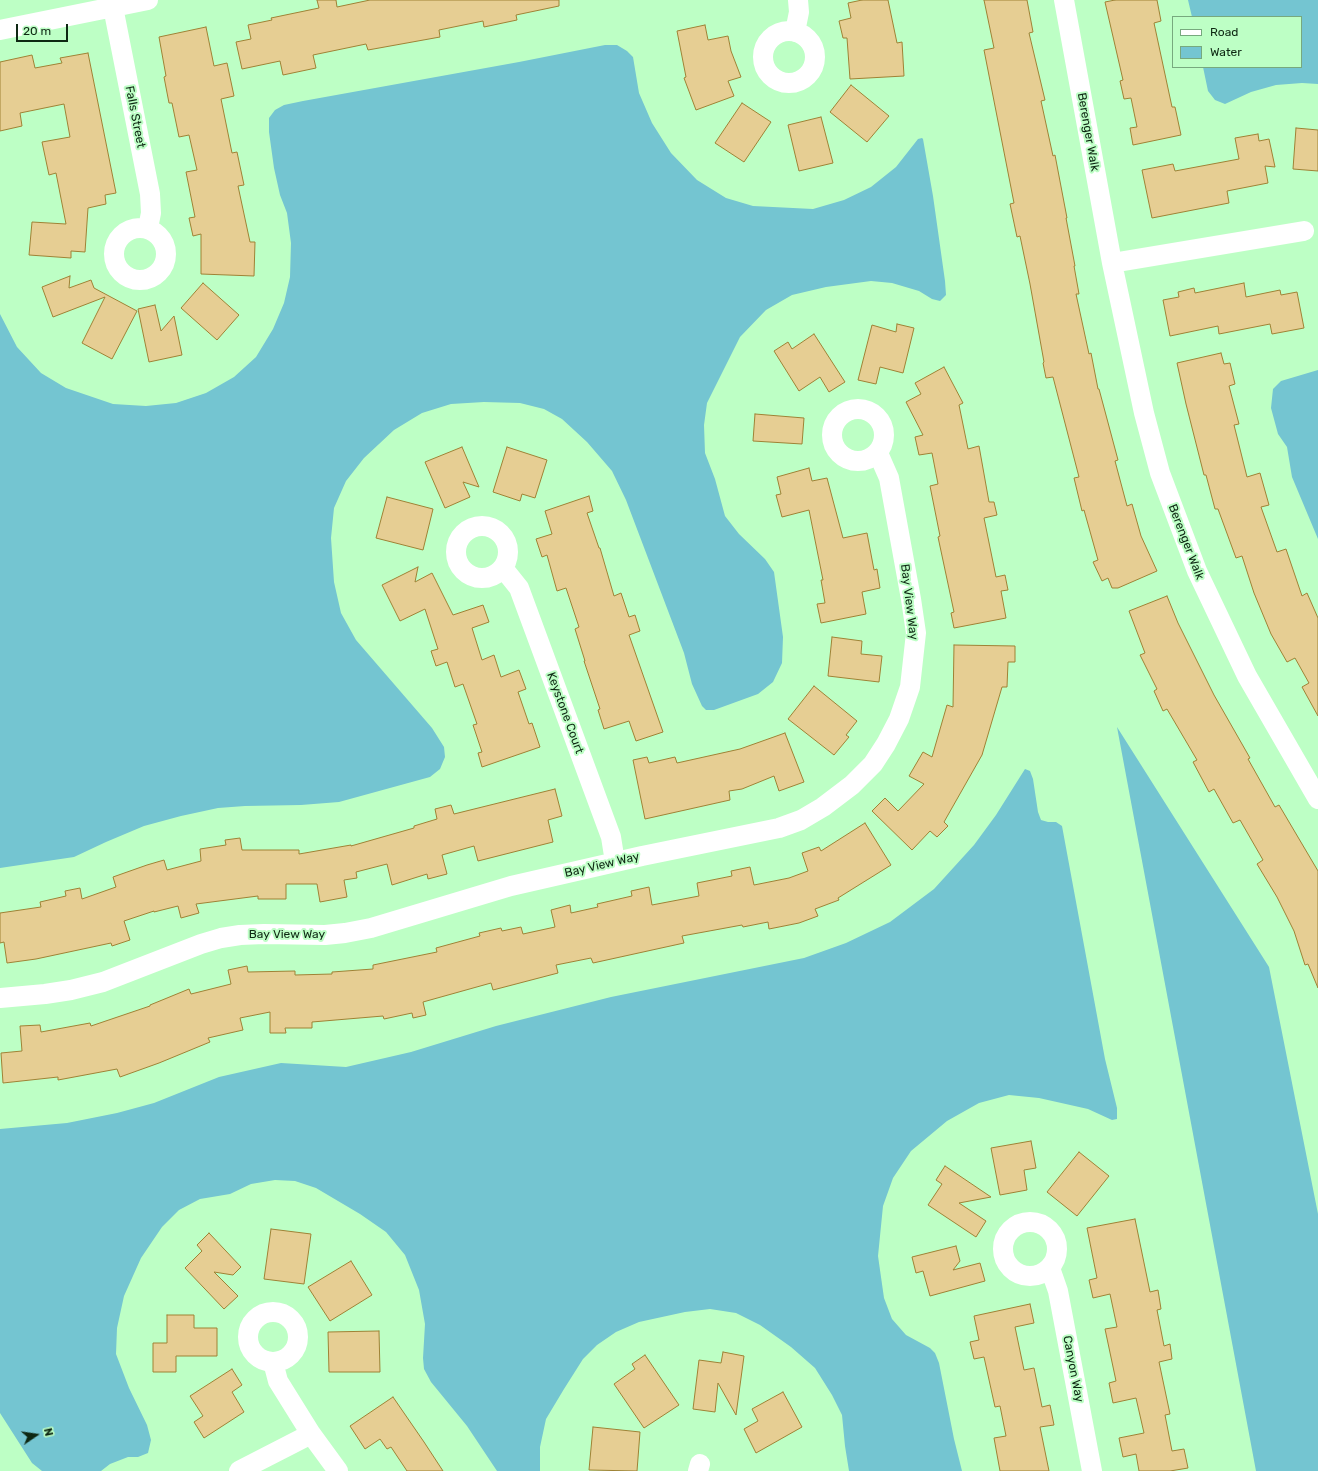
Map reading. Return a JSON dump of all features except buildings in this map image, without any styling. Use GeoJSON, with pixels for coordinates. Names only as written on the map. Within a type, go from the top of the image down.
{"type":"FeatureCollection","features":[{"type":"Feature","properties":{"kind":"street"},"geometry":{"type":"LineString","coordinates":[[0,30],[148,0]]}},
{"type":"Feature","properties":{"kind":"street"},"geometry":{"type":"LineString","coordinates":[[795,32],[799,12],[798,0]]}},
{"type":"Feature","properties":{"kind":"street","name":"Berenger Walk"},"geometry":{"type":"LineString","coordinates":[[1064,0],[1112,263],[1144,413],[1158,466],[1197,571],[1247,676],[1318,799]]}},
{"type":"Feature","properties":{"kind":"street","name":"Falls Street"},"geometry":{"type":"LineString","coordinates":[[114,7],[150,194],[151,213],[148,228]]}},
{"type":"Feature","properties":{"kind":"street"},"geometry":{"type":"LineString","coordinates":[[1112,263],[1304,231]]}},
{"type":"Feature","properties":{"kind":"street","name":"Bay View Way"},"geometry":{"type":"LineString","coordinates":[[0,998],[71,990],[103,982],[201,944],[221,938],[240,935],[264,934],[325,935],[358,930],[404,919],[511,886],[616,862],[779,828],[801,820],[823,807],[852,785],[873,764],[886,744],[899,719],[910,687],[916,633],[912,599],[889,478],[878,453]]}},
{"type":"Feature","properties":{"kind":"street","name":"Keystone Court"},"geometry":{"type":"LineString","coordinates":[[503,568],[519,588],[611,837],[616,862]]}},
{"type":"Feature","properties":{"kind":"street","name":"Canyon Way"},"geometry":{"type":"LineString","coordinates":[[1050,1268],[1058,1291],[1092,1471]]}},
{"type":"Feature","properties":{"kind":"street"},"geometry":{"type":"LineString","coordinates":[[273,1362],[278,1381],[311,1434],[338,1471]]}},
{"type":"Feature","properties":{"kind":"street"},"geometry":{"type":"LineString","coordinates":[[239,1471],[311,1434]]}},
{"type":"Feature","properties":{"kind":"water"},"geometry":{"type":"Polygon","coordinates":[[[1188,0],[1318,0],[1318,84],[1302,83],[1276,85],[1251,92],[1225,104],[1215,100],[1208,91],[1203,68],[1302,68],[1302,16],[1192,16],[1188,0]]]}},
{"type":"Feature","properties":{"kind":"water"},"geometry":{"type":"Polygon","coordinates":[[[605,45],[617,45],[633,57],[639,93],[652,123],[671,153],[697,180],[726,198],[753,206],[813,209],[844,200],[871,187],[896,167],[918,139],[923,139],[933,196],[946,295],[940,301],[932,299],[919,291],[892,283],[871,281],[826,287],[792,295],[766,310],[740,337],[707,403],[704,425],[705,453],[715,479],[725,516],[739,534],[765,559],[774,572],[783,637],[782,663],[773,682],[758,694],[714,710],[706,710],[702,706],[692,684],[684,653],[626,500],[612,471],[587,442],[562,419],[544,409],[520,403],[484,402],[451,404],[422,413],[394,430],[364,458],[346,481],[334,508],[331,538],[334,582],[341,613],[356,640],[432,728],[444,747],[445,757],[440,769],[430,777],[339,802],[218,808],[181,816],[144,826],[74,857],[0,868],[0,314],[17,347],[41,373],[66,388],[113,404],[146,406],[176,403],[206,393],[234,377],[256,357],[273,329],[284,303],[290,277],[291,243],[287,213],[280,195],[274,168],[269,132],[269,118],[275,110],[284,105],[303,101],[605,45]]]}},
{"type":"Feature","properties":{"kind":"water"},"geometry":{"type":"Polygon","coordinates":[[[1318,370],[1318,539],[1292,477],[1287,447],[1278,434],[1271,408],[1273,389],[1281,381],[1318,370]]]}},
{"type":"Feature","properties":{"kind":"water"},"geometry":{"type":"Polygon","coordinates":[[[1117,727],[1269,967],[1318,1214],[1318,1471],[1256,1471],[1117,727]]]}},
{"type":"Feature","properties":{"kind":"water"},"geometry":{"type":"Polygon","coordinates":[[[1025,769],[1030,771],[1033,779],[1038,812],[1041,820],[1056,822],[1062,826],[1105,1059],[1117,1108],[1117,1119],[1112,1120],[1088,1109],[1039,1098],[1009,1095],[979,1103],[947,1121],[911,1151],[893,1178],[883,1206],[878,1256],[884,1298],[892,1319],[906,1335],[930,1348],[935,1353],[939,1363],[962,1471],[849,1471],[842,1415],[832,1395],[815,1368],[791,1347],[760,1325],[736,1313],[710,1309],[685,1312],[639,1322],[616,1332],[597,1345],[583,1359],[546,1419],[540,1447],[540,1471],[497,1471],[467,1426],[431,1382],[424,1369],[423,1358],[425,1324],[419,1290],[405,1255],[386,1232],[360,1214],[316,1188],[295,1181],[275,1180],[251,1184],[230,1194],[200,1199],[179,1210],[162,1227],[141,1258],[124,1296],[117,1328],[116,1354],[129,1388],[147,1425],[151,1440],[148,1453],[138,1457],[128,1457],[110,1464],[101,1471],[42,1471],[32,1463],[0,1413],[0,1129],[67,1123],[117,1113],[154,1103],[219,1077],[281,1063],[346,1067],[411,1052],[496,1026],[611,997],[804,958],[846,943],[890,922],[934,889],[974,845],[996,815],[1025,769]]]}}]}
